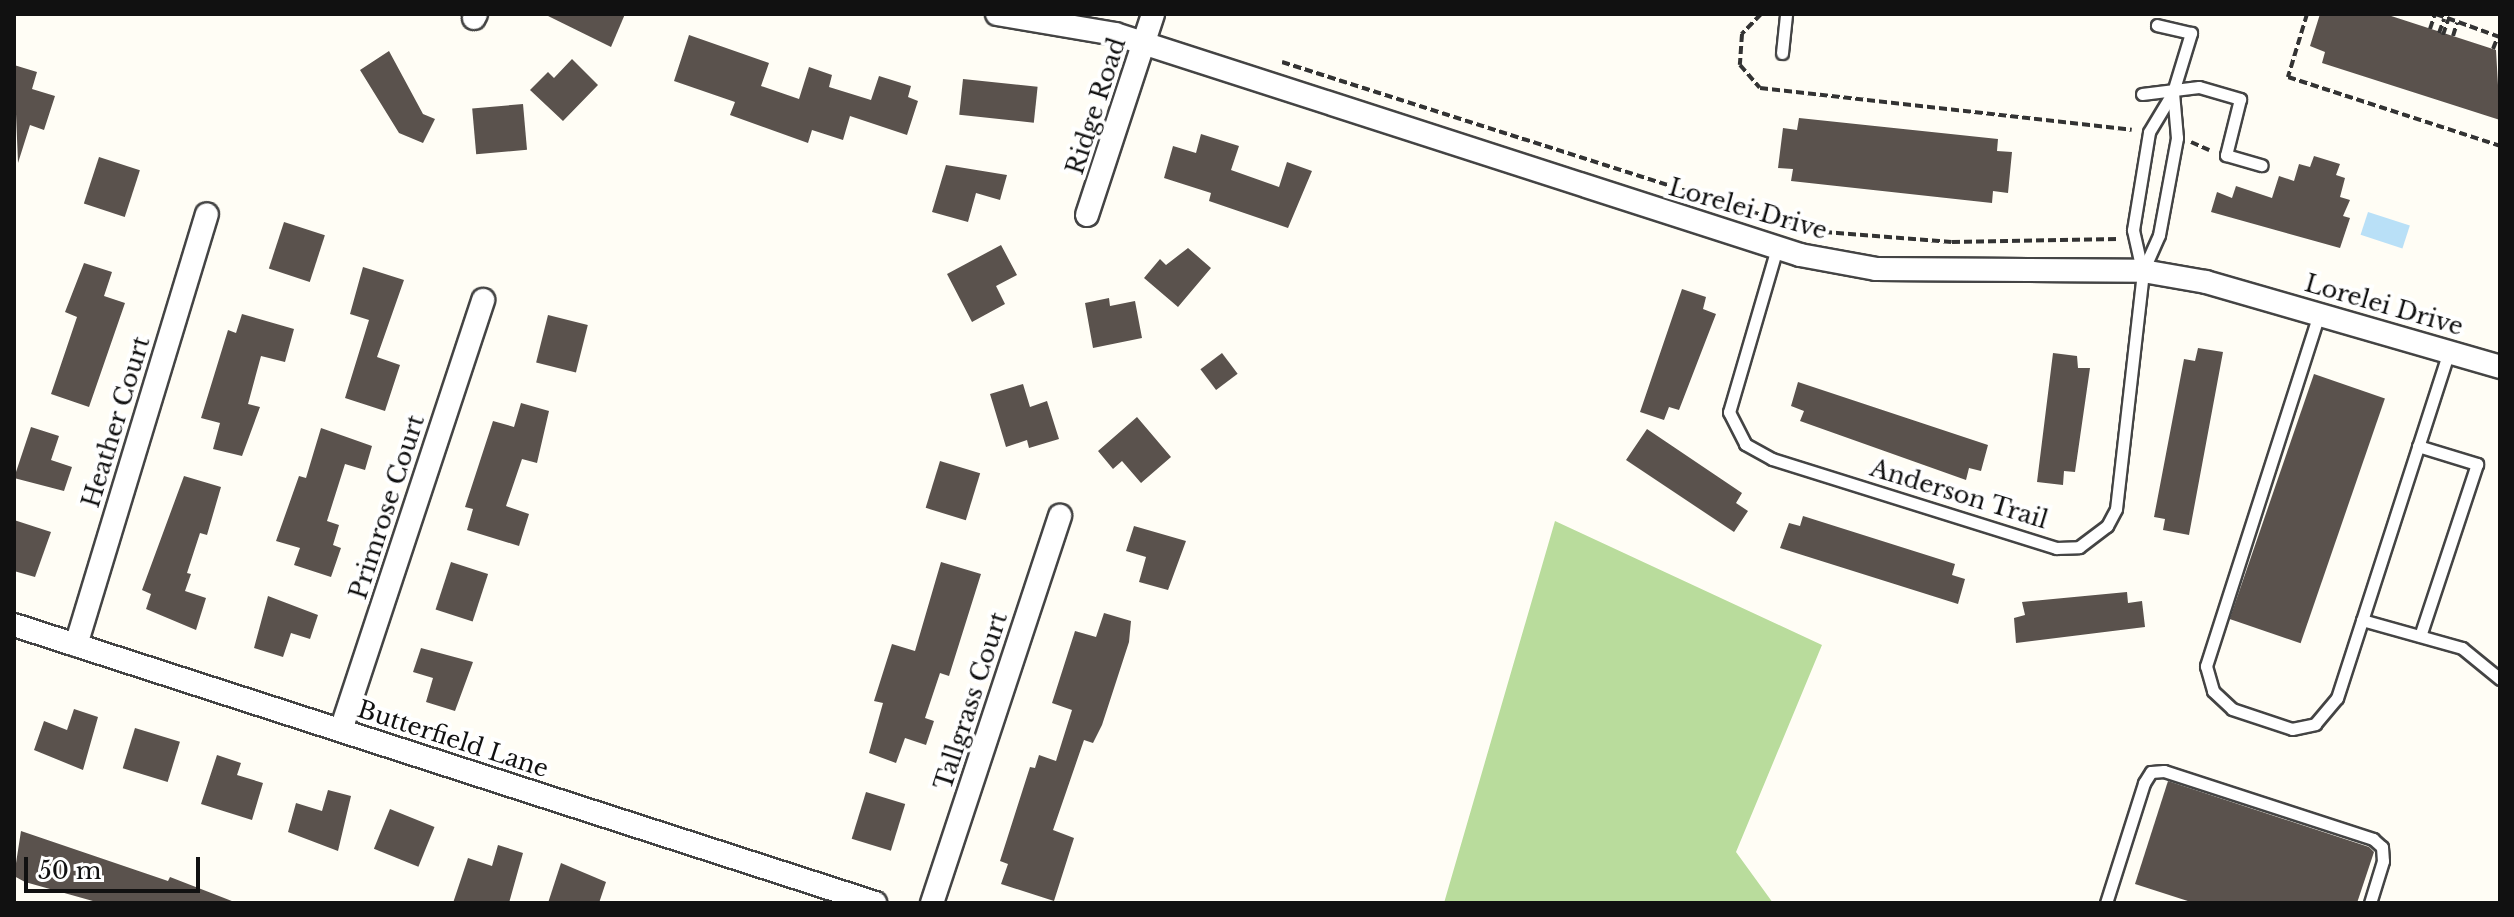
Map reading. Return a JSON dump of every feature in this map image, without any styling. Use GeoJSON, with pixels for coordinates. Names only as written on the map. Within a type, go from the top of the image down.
{"type":"FeatureCollection","features":[{"type":"Feature","properties":{"kind":"street","name":"Lorelei Drive"},"geometry":{"type":"LineString","coordinates":[[997,14],[1057,21],[1144,43],[1777,248],[1876,269],[2143,271],[2206,282],[2500,367]]}},
{"type":"Feature","properties":{"kind":"street","name":"Ridge Road"},"geometry":{"type":"LineString","coordinates":[[1087,215],[1153,14]]}},
{"type":"Feature","properties":{"kind":"street","name":"Heather Court"},"geometry":{"type":"LineString","coordinates":[[76,645],[207,214]]}},
{"type":"Feature","properties":{"kind":"street","name":"Primrose Court"},"geometry":{"type":"LineString","coordinates":[[341,730],[483,300]]}},
{"type":"Feature","properties":{"kind":"street","name":"Tallgrass Court"},"geometry":{"type":"LineString","coordinates":[[932,903],[1060,516]]}},
{"type":"Feature","properties":{"kind":"street","name":"Butterfield Lane"},"geometry":{"type":"LineString","coordinates":[[14,625],[875,903]]}},
{"type":"Feature","properties":{"kind":"lane"},"geometry":{"type":"LineString","coordinates":[[1782,53],[1786,14]]}},
{"type":"Feature","properties":{"kind":"lane"},"geometry":{"type":"LineString","coordinates":[[2143,271],[2133,230],[2149,132],[2173,92],[2191,33],[2157,25]]}},
{"type":"Feature","properties":{"kind":"lane"},"geometry":{"type":"LineString","coordinates":[[2142,94],[2199,87],[2240,99],[2226,155],[2262,165]]}},
{"type":"Feature","properties":{"kind":"lane"},"geometry":{"type":"LineString","coordinates":[[2143,271],[2159,235],[2177,138],[2173,92]]}},
{"type":"Feature","properties":{"kind":"lane","name":"Anderson Trail"},"geometry":{"type":"LineString","coordinates":[[1777,248],[1729,412],[1745,444],[1772,459],[2056,548],[2092,541],[2116,509],[2143,271]]}},
{"type":"Feature","properties":{"kind":"lane"},"geometry":{"type":"LineString","coordinates":[[2319,314],[2206,666],[2213,691],[2232,709],[2292,729],[2315,724],[2337,698],[2449,350]]}},
{"type":"Feature","properties":{"kind":"lane"},"geometry":{"type":"LineString","coordinates":[[2418,446],[2477,464],[2420,636]]}},
{"type":"Feature","properties":{"kind":"lane"},"geometry":{"type":"LineString","coordinates":[[2362,620],[2462,648],[2500,679]]}},
{"type":"Feature","properties":{"kind":"lane"},"geometry":{"type":"LineString","coordinates":[[2106,903],[2144,783],[2151,772],[2164,771],[2373,839],[2382,847],[2383,861],[2370,903]]}},
{"type":"Feature","properties":{"kind":"path"},"geometry":{"type":"LineString","coordinates":[[1761,14],[1742,34],[1740,65],[1760,88],[2149,132]]}},
{"type":"Feature","properties":{"kind":"path"},"geometry":{"type":"LineString","coordinates":[[2307,14],[2288,77],[2500,146]]}},
{"type":"Feature","properties":{"kind":"path"},"geometry":{"type":"LineString","coordinates":[[2430,29],[2435,14],[2499,36],[2493,49]]}},
{"type":"Feature","properties":{"kind":"path"},"geometry":{"type":"LineString","coordinates":[[2441,34],[2446,20]]}},
{"type":"Feature","properties":{"kind":"path"},"geometry":{"type":"LineString","coordinates":[[2453,36],[2457,23]]}},
{"type":"Feature","properties":{"kind":"path"},"geometry":{"type":"LineString","coordinates":[[1271,58],[1812,231],[1952,242],[2122,239]]}},
{"type":"Feature","properties":{"kind":"path"},"geometry":{"type":"LineString","coordinates":[[2177,138],[2226,155]]}},
{"type":"Feature","properties":{"kind":"green space"},"geometry":{"type":"Polygon","coordinates":[[[1555,521],[1822,645],[1736,852],[1773,903],[1444,903],[1555,521]]]}},
{"type":"Feature","properties":{"kind":"water"},"geometry":{"type":"Polygon","coordinates":[[[2368,212],[2410,226],[2402,248],[2361,235],[2368,212]]]}},
{"type":"Feature","properties":{"kind":"building"},"geometry":{"type":"Polygon","coordinates":[[[544,14],[625,14],[611,47],[544,14]]]}},
{"type":"Feature","properties":{"kind":"building"},"geometry":{"type":"Polygon","coordinates":[[[2320,14],[2385,14],[2496,50],[2500,120],[2322,63],[2325,52],[2310,46],[2320,14]]]}},
{"type":"Feature","properties":{"kind":"building"},"geometry":{"type":"Polygon","coordinates":[[[689,35],[769,63],[761,86],[799,99],[809,67],[832,75],[829,87],[871,100],[879,76],[911,86],[908,97],[918,101],[907,135],[850,116],[843,140],[812,130],[808,143],[730,115],[735,102],[674,81],[689,35]]]}},
{"type":"Feature","properties":{"kind":"building"},"geometry":{"type":"Polygon","coordinates":[[[389,51],[423,114],[435,119],[423,143],[399,133],[360,70],[389,51]]]}},
{"type":"Feature","properties":{"kind":"building"},"geometry":{"type":"Polygon","coordinates":[[[572,59],[598,85],[563,121],[530,90],[548,72],[554,78],[572,59]]]}},
{"type":"Feature","properties":{"kind":"building"},"geometry":{"type":"Polygon","coordinates":[[[14,65],[37,72],[32,89],[55,96],[44,130],[30,125],[18,163],[14,65]]]}},
{"type":"Feature","properties":{"kind":"building"},"geometry":{"type":"Polygon","coordinates":[[[963,79],[1038,87],[1034,123],[959,115],[963,79]]]}},
{"type":"Feature","properties":{"kind":"building"},"geometry":{"type":"Polygon","coordinates":[[[523,104],[527,150],[476,154],[472,108],[523,104]]]}},
{"type":"Feature","properties":{"kind":"building"},"geometry":{"type":"Polygon","coordinates":[[[1799,118],[1998,139],[1997,151],[2012,152],[2008,193],[1993,191],[1992,203],[1791,181],[1793,169],[1778,168],[1783,128],[1797,130],[1799,118]]]}},
{"type":"Feature","properties":{"kind":"building"},"geometry":{"type":"Polygon","coordinates":[[[1201,134],[1239,146],[1231,170],[1279,187],[1287,162],[1312,171],[1288,228],[1209,201],[1211,193],[1164,178],[1173,146],[1196,153],[1201,134]]]}},
{"type":"Feature","properties":{"kind":"building"},"geometry":{"type":"Polygon","coordinates":[[[2314,156],[2340,164],[2336,175],[2345,178],[2340,197],[2350,200],[2343,216],[2350,218],[2340,248],[2211,212],[2217,192],[2232,198],[2236,186],[2272,198],[2279,176],[2294,181],[2299,164],[2310,167],[2314,156]]]}},
{"type":"Feature","properties":{"kind":"building"},"geometry":{"type":"Polygon","coordinates":[[[99,157],[140,170],[125,217],[84,204],[99,157]]]}},
{"type":"Feature","properties":{"kind":"building"},"geometry":{"type":"Polygon","coordinates":[[[946,165],[1007,175],[1000,200],[976,193],[968,222],[932,212],[946,165]]]}},
{"type":"Feature","properties":{"kind":"building"},"geometry":{"type":"Polygon","coordinates":[[[284,222],[325,235],[310,282],[269,269],[284,222]]]}},
{"type":"Feature","properties":{"kind":"building"},"geometry":{"type":"Polygon","coordinates":[[[1001,245],[1017,275],[996,286],[1005,304],[972,322],[947,274],[1001,245]]]}},
{"type":"Feature","properties":{"kind":"building"},"geometry":{"type":"Polygon","coordinates":[[[1188,248],[1211,268],[1178,307],[1144,278],[1160,259],[1166,265],[1188,248]]]}},
{"type":"Feature","properties":{"kind":"building"},"geometry":{"type":"Polygon","coordinates":[[[84,263],[112,272],[104,296],[125,303],[89,407],[51,394],[77,317],[65,312],[84,263]]]}},
{"type":"Feature","properties":{"kind":"building"},"geometry":{"type":"Polygon","coordinates":[[[363,267],[404,280],[377,357],[400,365],[385,411],[345,398],[369,320],[350,314],[363,267]]]}},
{"type":"Feature","properties":{"kind":"building"},"geometry":{"type":"Polygon","coordinates":[[[1682,289],[1706,297],[1703,309],[1716,314],[1679,410],[1669,407],[1664,420],[1640,412],[1682,289]]]}},
{"type":"Feature","properties":{"kind":"building"},"geometry":{"type":"Polygon","coordinates":[[[1109,298],[1110,306],[1135,301],[1142,338],[1093,348],[1085,303],[1109,298]]]}},
{"type":"Feature","properties":{"kind":"building"},"geometry":{"type":"Polygon","coordinates":[[[242,314],[294,329],[285,362],[261,356],[248,404],[260,407],[242,456],[213,449],[220,423],[201,418],[228,330],[236,333],[242,314]]]}},
{"type":"Feature","properties":{"kind":"building"},"geometry":{"type":"Polygon","coordinates":[[[548,315],[588,325],[576,372],[536,363],[548,315]]]}},
{"type":"Feature","properties":{"kind":"building"},"geometry":{"type":"Polygon","coordinates":[[[2198,348],[2223,352],[2189,535],[2163,530],[2165,519],[2154,517],[2184,359],[2195,361],[2198,348]]]}},
{"type":"Feature","properties":{"kind":"building"},"geometry":{"type":"Polygon","coordinates":[[[1222,353],[1238,374],[1216,390],[1200,369],[1222,353]]]}},
{"type":"Feature","properties":{"kind":"building"},"geometry":{"type":"Polygon","coordinates":[[[2053,353],[2077,356],[2078,368],[2090,368],[2075,472],[2064,471],[2063,485],[2037,482],[2053,353]]]}},
{"type":"Feature","properties":{"kind":"building"},"geometry":{"type":"Polygon","coordinates":[[[2314,374],[2385,398],[2301,643],[2230,619],[2314,374]]]}},
{"type":"Feature","properties":{"kind":"building"},"geometry":{"type":"Polygon","coordinates":[[[1798,382],[1988,445],[1981,471],[1969,468],[1966,480],[1800,421],[1804,411],[1791,406],[1798,382]]]}},
{"type":"Feature","properties":{"kind":"building"},"geometry":{"type":"Polygon","coordinates":[[[1023,384],[1030,407],[1047,401],[1059,439],[1029,448],[1027,440],[1006,447],[990,394],[1023,384]]]}},
{"type":"Feature","properties":{"kind":"building"},"geometry":{"type":"Polygon","coordinates":[[[521,403],[549,411],[537,463],[522,459],[506,506],[529,514],[519,546],[467,530],[473,509],[465,507],[493,421],[514,427],[521,403]]]}},
{"type":"Feature","properties":{"kind":"building"},"geometry":{"type":"Polygon","coordinates":[[[1137,417],[1171,457],[1141,483],[1122,461],[1113,469],[1098,451],[1137,417]]]}},
{"type":"Feature","properties":{"kind":"building"},"geometry":{"type":"Polygon","coordinates":[[[31,427],[59,436],[51,460],[72,467],[64,491],[14,478],[31,427]]]}},
{"type":"Feature","properties":{"kind":"building"},"geometry":{"type":"Polygon","coordinates":[[[321,428],[372,446],[365,470],[345,464],[327,521],[339,525],[333,545],[341,548],[331,577],[294,565],[300,548],[276,541],[299,476],[306,478],[321,428]]]}},
{"type":"Feature","properties":{"kind":"building"},"geometry":{"type":"Polygon","coordinates":[[[1647,429],[1742,493],[1736,503],[1748,511],[1734,532],[1626,460],[1647,429]]]}},
{"type":"Feature","properties":{"kind":"building"},"geometry":{"type":"Polygon","coordinates":[[[940,461],[980,473],[966,520],[926,508],[940,461]]]}},
{"type":"Feature","properties":{"kind":"building"},"geometry":{"type":"Polygon","coordinates":[[[184,476],[221,487],[207,535],[200,533],[187,573],[191,574],[185,591],[206,598],[196,630],[146,609],[151,594],[142,590],[184,476]]]}},
{"type":"Feature","properties":{"kind":"building"},"geometry":{"type":"Polygon","coordinates":[[[1803,516],[1955,564],[1952,575],[1965,579],[1958,604],[1780,548],[1789,523],[1800,526],[1803,516]]]}},
{"type":"Feature","properties":{"kind":"building"},"geometry":{"type":"Polygon","coordinates":[[[14,520],[51,532],[35,577],[14,571],[14,520]]]}},
{"type":"Feature","properties":{"kind":"building"},"geometry":{"type":"Polygon","coordinates":[[[1134,526],[1186,541],[1168,590],[1139,582],[1146,557],[1126,551],[1134,526]]]}},
{"type":"Feature","properties":{"kind":"building"},"geometry":{"type":"Polygon","coordinates":[[[451,562],[488,574],[473,622],[436,610],[451,562]]]}},
{"type":"Feature","properties":{"kind":"building"},"geometry":{"type":"Polygon","coordinates":[[[941,562],[981,574],[949,676],[940,673],[925,718],[934,721],[926,745],[905,738],[896,763],[869,753],[883,703],[874,701],[892,644],[915,651],[941,562]]]}},
{"type":"Feature","properties":{"kind":"building"},"geometry":{"type":"Polygon","coordinates":[[[2127,592],[2128,603],[2142,601],[2145,627],[2016,643],[2014,618],[2025,615],[2022,602],[2127,592]]]}},
{"type":"Feature","properties":{"kind":"building"},"geometry":{"type":"Polygon","coordinates":[[[268,596],[318,615],[310,639],[291,633],[283,657],[254,648],[268,596]]]}},
{"type":"Feature","properties":{"kind":"building"},"geometry":{"type":"Polygon","coordinates":[[[1104,613],[1131,621],[1129,642],[1102,725],[1093,743],[1084,740],[1053,830],[1074,838],[1054,901],[1001,884],[1008,864],[1000,861],[1030,767],[1035,768],[1039,755],[1056,761],[1072,710],[1052,703],[1075,631],[1096,637],[1104,613]]]}},
{"type":"Feature","properties":{"kind":"building"},"geometry":{"type":"Polygon","coordinates":[[[421,648],[473,662],[455,711],[426,702],[433,678],[413,672],[421,648]]]}},
{"type":"Feature","properties":{"kind":"building"},"geometry":{"type":"Polygon","coordinates":[[[74,709],[98,717],[83,770],[34,750],[44,721],[67,730],[74,709]]]}},
{"type":"Feature","properties":{"kind":"building"},"geometry":{"type":"Polygon","coordinates":[[[135,728],[180,742],[168,782],[123,768],[135,728]]]}},
{"type":"Feature","properties":{"kind":"building"},"geometry":{"type":"Polygon","coordinates":[[[217,755],[241,763],[237,775],[263,783],[252,820],[201,804],[217,755]]]}},
{"type":"Feature","properties":{"kind":"building"},"geometry":{"type":"Polygon","coordinates":[[[2168,781],[2369,847],[2374,852],[2357,903],[2194,903],[2135,884],[2168,781]]]}},
{"type":"Feature","properties":{"kind":"building"},"geometry":{"type":"Polygon","coordinates":[[[328,790],[351,796],[338,851],[288,832],[296,803],[322,811],[328,790]]]}},
{"type":"Feature","properties":{"kind":"building"},"geometry":{"type":"Polygon","coordinates":[[[866,792],[905,804],[891,851],[852,839],[866,792]]]}},
{"type":"Feature","properties":{"kind":"building"},"geometry":{"type":"Polygon","coordinates":[[[390,809],[435,827],[418,867],[374,849],[390,809]]]}},
{"type":"Feature","properties":{"kind":"building"},"geometry":{"type":"Polygon","coordinates":[[[21,831],[168,881],[170,877],[237,903],[100,903],[25,882],[14,876],[21,831]]]}},
{"type":"Feature","properties":{"kind":"building"},"geometry":{"type":"Polygon","coordinates":[[[498,845],[523,853],[509,903],[453,903],[468,858],[492,866],[498,845]]]}},
{"type":"Feature","properties":{"kind":"building"},"geometry":{"type":"Polygon","coordinates":[[[561,863],[606,882],[599,903],[548,903],[561,863]]]}}]}
